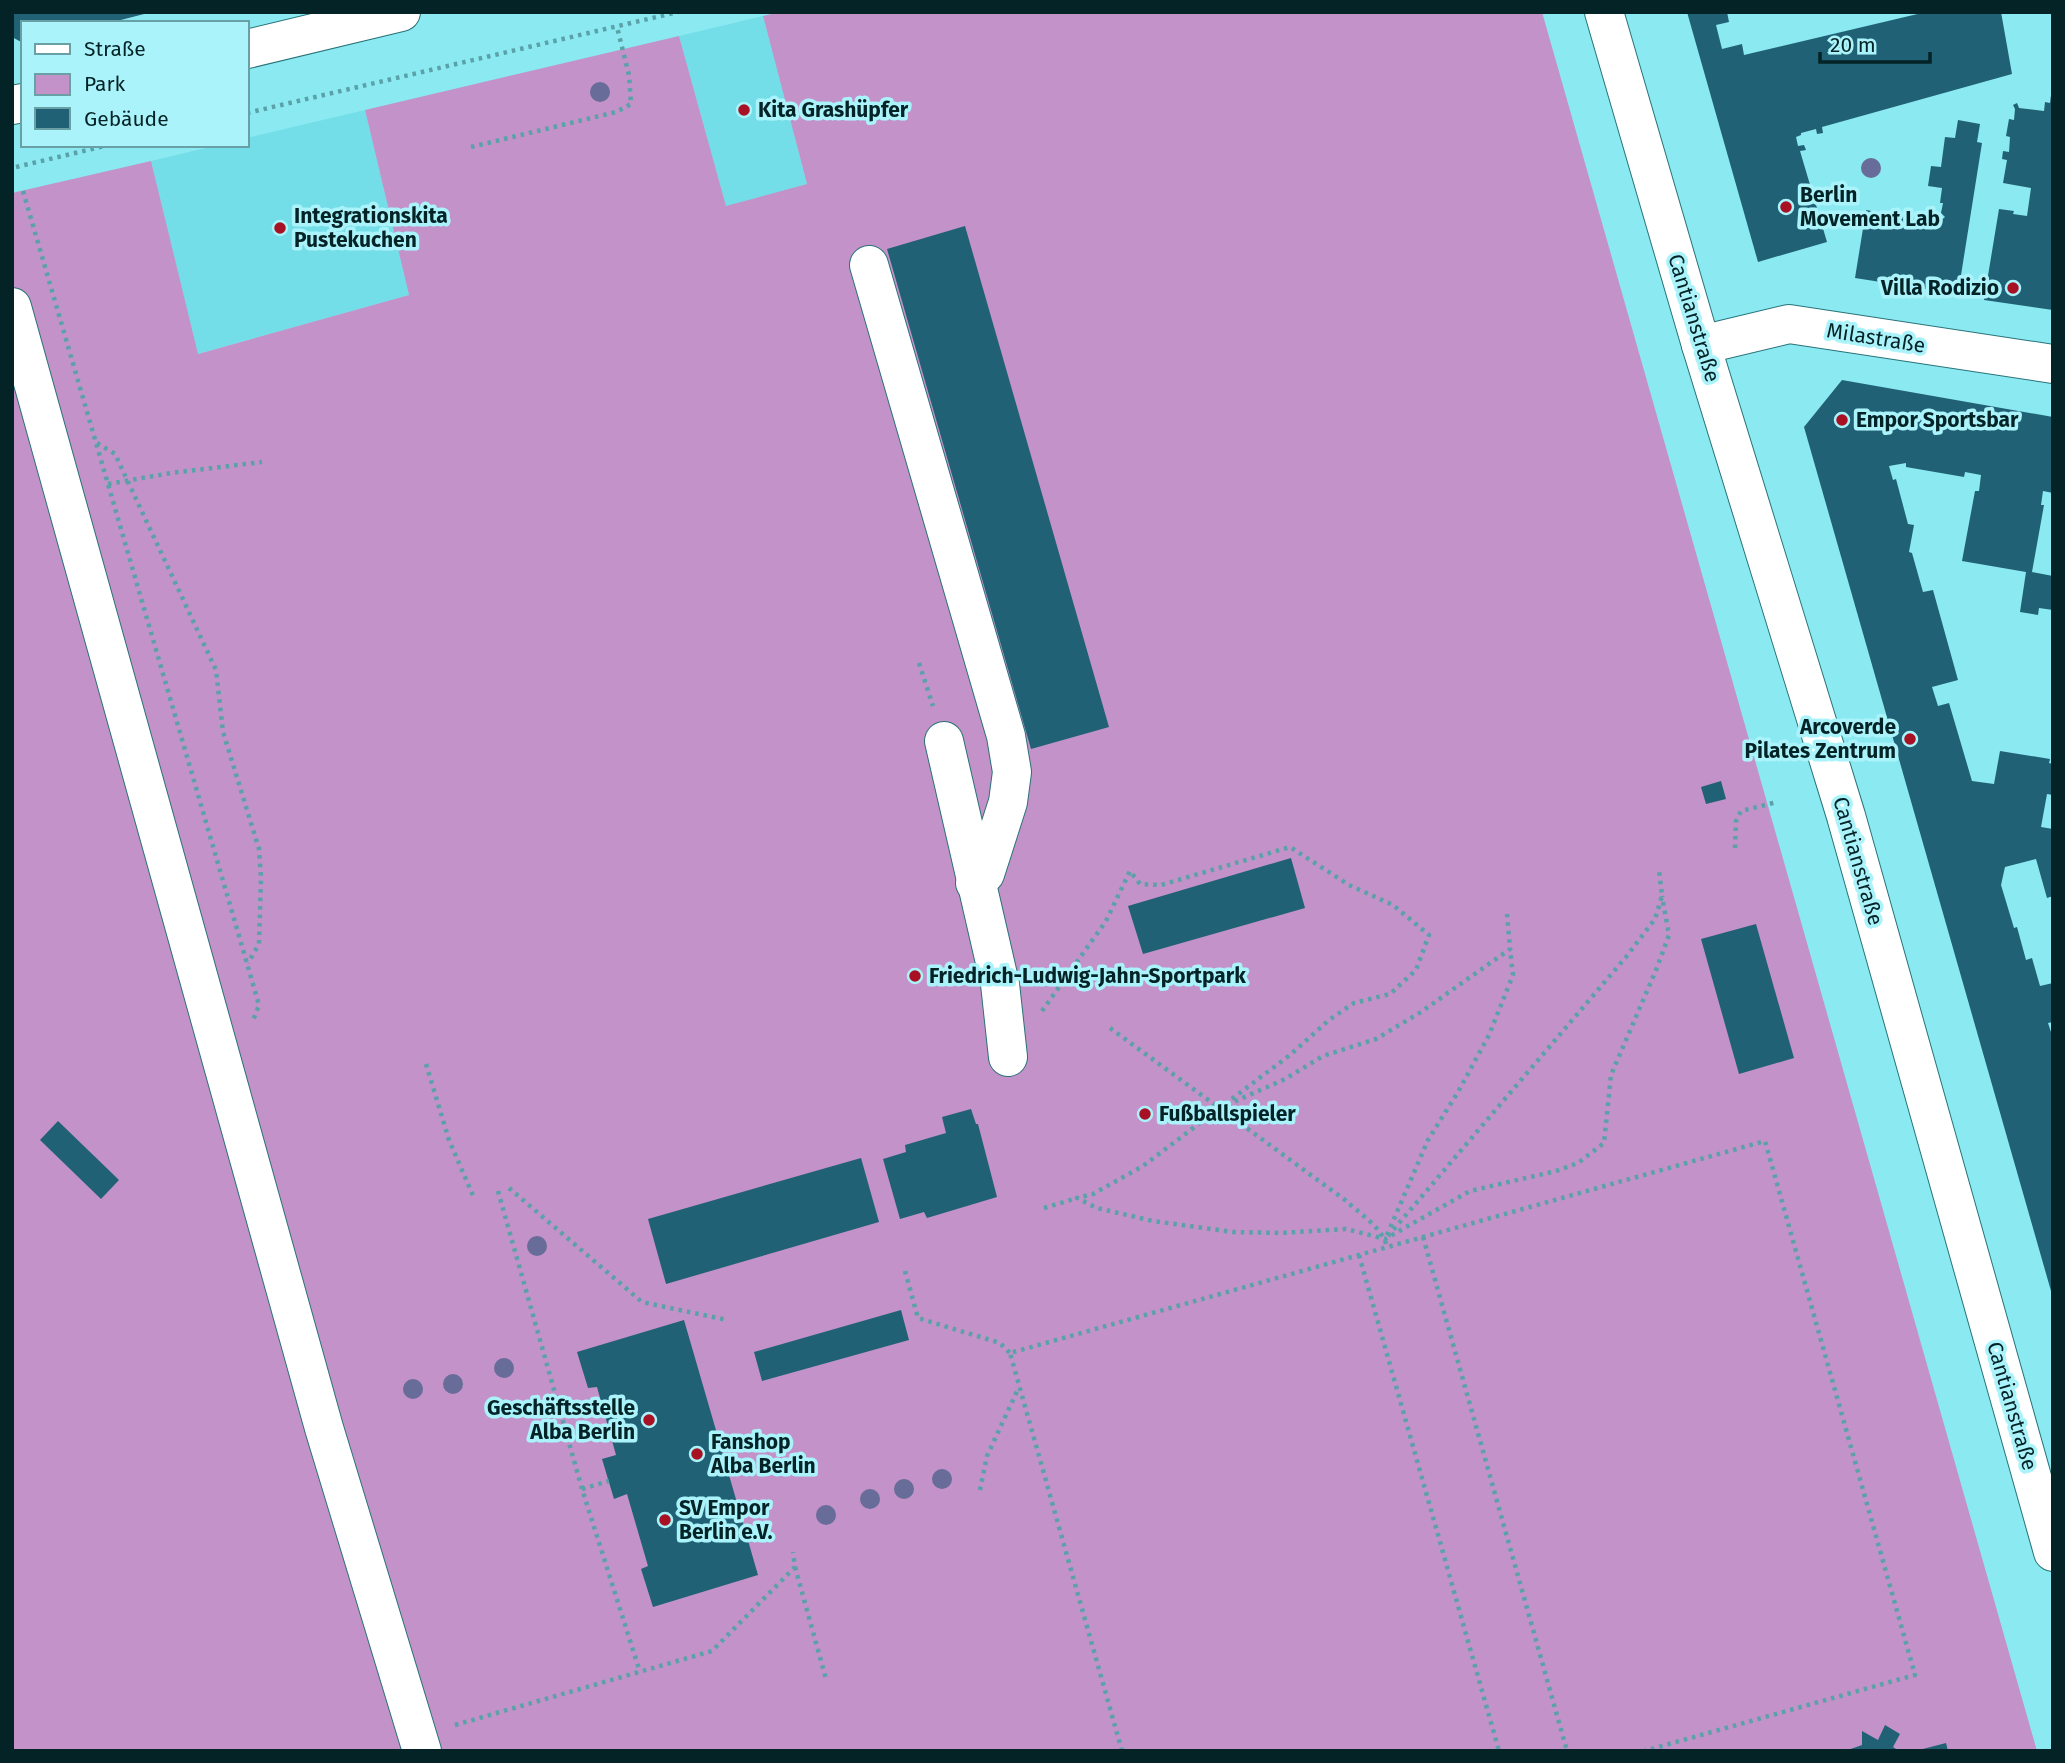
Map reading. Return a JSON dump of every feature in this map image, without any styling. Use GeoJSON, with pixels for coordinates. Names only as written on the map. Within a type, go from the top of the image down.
{"type":"FeatureCollection","features":[{"type":"Feature","properties":{"kind":"street"},"geometry":{"type":"LineString","coordinates":[[248,49],[401,12]]}},
{"type":"Feature","properties":{"kind":"street","name":"Cantianstraße"},"geometry":{"type":"LineString","coordinates":[[1604,12],[1701,345],[1846,816],[2053,1552]]}},
{"type":"Feature","properties":{"kind":"street"},"geometry":{"type":"LineString","coordinates":[[869,265],[1006,736],[1012,772],[1008,802],[985,874],[975,883]]}},
{"type":"Feature","properties":{"kind":"street"},"geometry":{"type":"LineString","coordinates":[[12,307],[321,1415],[419,1743]]}},
{"type":"Feature","properties":{"kind":"street","name":"Milastraße"},"geometry":{"type":"LineString","coordinates":[[1701,345],[1789,324],[2053,364]]}},
{"type":"Feature","properties":{"kind":"street"},"geometry":{"type":"LineString","coordinates":[[944,741],[1000,984],[1008,1057]]}},
{"type":"Feature","properties":{"kind":"path"},"geometry":{"type":"LineString","coordinates":[[248,113],[678,12]]}},
{"type":"Feature","properties":{"kind":"path"},"geometry":{"type":"LineString","coordinates":[[471,147],[616,112],[631,104],[629,75],[617,27]]}},
{"type":"Feature","properties":{"kind":"path"},"geometry":{"type":"LineString","coordinates":[[16,167],[101,147]]}},
{"type":"Feature","properties":{"kind":"path"},"geometry":{"type":"LineString","coordinates":[[23,191],[259,1004]]}},
{"type":"Feature","properties":{"kind":"path"},"geometry":{"type":"LineString","coordinates":[[96,442],[116,454],[216,670],[223,732],[260,858],[259,944],[247,964]]}},
{"type":"Feature","properties":{"kind":"path"},"geometry":{"type":"LineString","coordinates":[[108,484],[262,462]]}},
{"type":"Feature","properties":{"kind":"path"},"geometry":{"type":"LineString","coordinates":[[1735,848],[1736,821],[1741,811],[1777,802]]}},
{"type":"Feature","properties":{"kind":"path"},"geometry":{"type":"LineString","coordinates":[[1008,1057],[1106,921],[1130,871],[1140,884],[1161,885],[1290,847],[1349,885],[1393,905],[1429,935],[1416,970],[1390,994],[1354,1003],[1329,1020],[1290,1055],[1143,1166],[1093,1194],[1045,1208]]}},
{"type":"Feature","properties":{"kind":"path"},"geometry":{"type":"LineString","coordinates":[[1077,1198],[1097,1209],[1153,1221],[1233,1232],[1346,1230],[1385,1239],[1470,1191],[1556,1171],[1578,1163],[1604,1143],[1611,1075],[1669,935],[1659,870]]}},
{"type":"Feature","properties":{"kind":"path"},"geometry":{"type":"LineString","coordinates":[[1385,1239],[1626,957],[1655,919],[1662,896]]}},
{"type":"Feature","properties":{"kind":"path"},"geometry":{"type":"LineString","coordinates":[[1385,1239],[1428,1140],[1489,1035],[1513,975],[1507,914]]}},
{"type":"Feature","properties":{"kind":"path"},"geometry":{"type":"LineString","coordinates":[[1220,1108],[1285,1079],[1323,1056],[1376,1039],[1421,1012],[1510,949]]}},
{"type":"Feature","properties":{"kind":"path"},"geometry":{"type":"LineString","coordinates":[[1110,1028],[1345,1200],[1378,1230],[1387,1247]]}},
{"type":"Feature","properties":{"kind":"path"},"geometry":{"type":"LineString","coordinates":[[426,1064],[449,1140],[474,1198]]}},
{"type":"Feature","properties":{"kind":"path"},"geometry":{"type":"LineString","coordinates":[[1010,1353],[1765,1141],[1915,1675],[1644,1751]]}},
{"type":"Feature","properties":{"kind":"path"},"geometry":{"type":"LineString","coordinates":[[509,1188],[642,1302],[727,1320]]}},
{"type":"Feature","properties":{"kind":"path"},"geometry":{"type":"LineString","coordinates":[[498,1191],[582,1489],[640,1672]]}},
{"type":"Feature","properties":{"kind":"path"},"geometry":{"type":"LineString","coordinates":[[1423,1237],[1567,1751]]}},
{"type":"Feature","properties":{"kind":"path"},"geometry":{"type":"LineString","coordinates":[[1359,1255],[1499,1751]]}},
{"type":"Feature","properties":{"kind":"path"},"geometry":{"type":"LineString","coordinates":[[905,1271],[919,1318],[1000,1343],[1010,1353],[1122,1751]]}},
{"type":"Feature","properties":{"kind":"path"},"geometry":{"type":"LineString","coordinates":[[980,1490],[987,1456],[1020,1387]]}},
{"type":"Feature","properties":{"kind":"path"},"geometry":{"type":"LineString","coordinates":[[582,1489],[609,1481]]}},
{"type":"Feature","properties":{"kind":"path"},"geometry":{"type":"LineString","coordinates":[[793,1552],[794,1567],[827,1679]]}},
{"type":"Feature","properties":{"kind":"path"},"geometry":{"type":"LineString","coordinates":[[419,1743],[712,1651],[794,1567]]}},
{"type":"Feature","properties":{"kind":"shaded area","name":"Kita Grashüpfer"},"geometry":{"type":"Polygon","coordinates":[[[763,16],[807,184],[726,207],[679,36],[763,16]]]}},
{"type":"Feature","properties":{"kind":"shaded area","name":"Integrationskita Pustekuchen"},"geometry":{"type":"Polygon","coordinates":[[[365,110],[409,295],[197,354],[151,161],[210,147],[248,147],[248,138],[365,110]]]}},
{"type":"Feature","properties":{"kind":"green space","name":"Friedrich-Ludwig-Jahn-Sportpark"},"geometry":{"type":"Polygon","coordinates":[[[780,12],[1542,12],[2037,1751],[12,1751],[12,193],[151,161],[198,354],[409,295],[365,110],[679,36],[726,206],[807,184],[763,16],[780,12]]]}},
{"type":"Feature","properties":{"kind":"building"},"geometry":{"type":"Polygon","coordinates":[[[12,12],[148,12],[117,21],[21,21],[21,42],[12,37],[12,12]]]}},
{"type":"Feature","properties":{"kind":"building"},"geometry":{"type":"Polygon","coordinates":[[[1687,12],[1727,12],[1729,22],[1716,25],[1722,49],[1742,44],[1744,55],[1926,12],[2001,12],[2012,74],[1822,127],[1823,133],[1817,134],[1816,129],[1801,133],[1796,137],[1798,146],[1804,145],[1806,150],[1800,151],[1827,242],[1758,262],[1687,12]]]}},
{"type":"Feature","properties":{"kind":"building"},"geometry":{"type":"Polygon","coordinates":[[[2051,95],[2053,310],[1984,300],[1999,209],[2027,216],[2031,188],[2003,183],[2007,160],[2002,159],[2003,151],[2009,152],[2010,137],[2006,136],[2009,119],[2014,120],[2013,105],[2017,103],[2019,108],[2044,111],[2045,102],[2050,103],[2051,95]]]}},
{"type":"Feature","properties":{"kind":"building"},"geometry":{"type":"Polygon","coordinates":[[[1958,120],[1980,124],[1977,142],[1982,143],[1958,294],[1855,278],[1866,210],[1938,223],[1945,217],[1941,213],[1942,188],[1928,186],[1931,166],[1941,167],[1945,137],[1955,138],[1958,120]]]}},
{"type":"Feature","properties":{"kind":"building"},"geometry":{"type":"Polygon","coordinates":[[[965,226],[1109,727],[1031,749],[887,249],[965,226]]]}},
{"type":"Feature","properties":{"kind":"building"},"geometry":{"type":"Polygon","coordinates":[[[1842,380],[2053,417],[2053,493],[2043,491],[2041,505],[2044,505],[2032,572],[2053,576],[2053,610],[2039,608],[2038,615],[2020,612],[2026,572],[1962,561],[1975,491],[1979,491],[1981,475],[1965,472],[1964,477],[1906,467],[1906,463],[1889,466],[1893,480],[1896,479],[1908,524],[1914,525],[1909,552],[1912,553],[1923,592],[1933,590],[1958,680],[1932,687],[1938,706],[1949,703],[1972,781],[1994,784],[2000,751],[2050,759],[2049,763],[2053,764],[2053,795],[2047,794],[2041,827],[2053,829],[2053,896],[2047,898],[2036,859],[2005,867],[2001,885],[2026,960],[2032,958],[2040,986],[2053,983],[2053,1022],[2048,1023],[2053,1038],[2053,1298],[1804,427],[1842,380]]]}},
{"type":"Feature","properties":{"kind":"building"},"geometry":{"type":"Polygon","coordinates":[[[1721,781],[1726,799],[1706,804],[1701,787],[1721,781]]]}},
{"type":"Feature","properties":{"kind":"building"},"geometry":{"type":"Polygon","coordinates":[[[1291,858],[1305,908],[1143,954],[1128,906],[1291,858]]]}},
{"type":"Feature","properties":{"kind":"building"},"geometry":{"type":"Polygon","coordinates":[[[1756,924],[1794,1058],[1739,1074],[1701,939],[1756,924]]]}},
{"type":"Feature","properties":{"kind":"building"},"geometry":{"type":"Polygon","coordinates":[[[971,1109],[978,1124],[997,1197],[927,1218],[924,1212],[900,1219],[883,1159],[906,1152],[905,1145],[946,1133],[942,1117],[971,1109]]]}},
{"type":"Feature","properties":{"kind":"building"},"geometry":{"type":"Polygon","coordinates":[[[58,1121],[119,1180],[101,1199],[40,1140],[58,1121]]]}},
{"type":"Feature","properties":{"kind":"building"},"geometry":{"type":"Polygon","coordinates":[[[861,1158],[879,1222],[666,1284],[648,1219],[861,1158]]]}},
{"type":"Feature","properties":{"kind":"building"},"geometry":{"type":"Polygon","coordinates":[[[901,1310],[909,1340],[762,1381],[754,1352],[901,1310]]]}},
{"type":"Feature","properties":{"kind":"building"},"geometry":{"type":"Polygon","coordinates":[[[684,1320],[758,1575],[653,1607],[641,1569],[648,1566],[627,1494],[614,1499],[602,1459],[616,1455],[597,1387],[588,1388],[577,1352],[684,1320]]]}},
{"type":"Feature","properties":{"kind":"building"},"geometry":{"type":"Polygon","coordinates":[[[1885,1725],[1900,1734],[1893,1747],[1899,1751],[1845,1751],[1862,1745],[1862,1731],[1878,1740],[1885,1725]]]}},
{"type":"Feature","properties":{"kind":"building"},"geometry":{"type":"Polygon","coordinates":[[[1946,1743],[1948,1751],[1919,1751],[1919,1750],[1946,1743]]]}},
{"type":"Feature","properties":{"kind":"place","name":"Kita Grashüpfer"},"geometry":{"type":"Point","coordinates":[744,110]}},
{"type":"Feature","properties":{"kind":"place","name":"Berlin Movement Lab"},"geometry":{"type":"Point","coordinates":[1786,207]}},
{"type":"Feature","properties":{"kind":"place","name":"Integrationskita Pustekuchen"},"geometry":{"type":"Point","coordinates":[280,228]}},
{"type":"Feature","properties":{"kind":"place","name":"Villa Rodizio"},"geometry":{"type":"Point","coordinates":[2013,288]}},
{"type":"Feature","properties":{"kind":"place","name":"Empor Sportsbar"},"geometry":{"type":"Point","coordinates":[1842,420]}},
{"type":"Feature","properties":{"kind":"place","name":"Arcoverde Pilates Zentrum"},"geometry":{"type":"Point","coordinates":[1910,739]}},
{"type":"Feature","properties":{"kind":"place","name":"Friedrich-Ludwig-Jahn-Sportpark"},"geometry":{"type":"Point","coordinates":[915,976]}},
{"type":"Feature","properties":{"kind":"place","name":"Fußballspieler"},"geometry":{"type":"Point","coordinates":[1145,1114]}},
{"type":"Feature","properties":{"kind":"place","name":"Geschäftsstelle Alba Berlin"},"geometry":{"type":"Point","coordinates":[649,1420]}},
{"type":"Feature","properties":{"kind":"place","name":"Fanshop Alba Berlin"},"geometry":{"type":"Point","coordinates":[697,1454]}},
{"type":"Feature","properties":{"kind":"place","name":"SV Empor Berlin e.V."},"geometry":{"type":"Point","coordinates":[665,1520]}}]}
